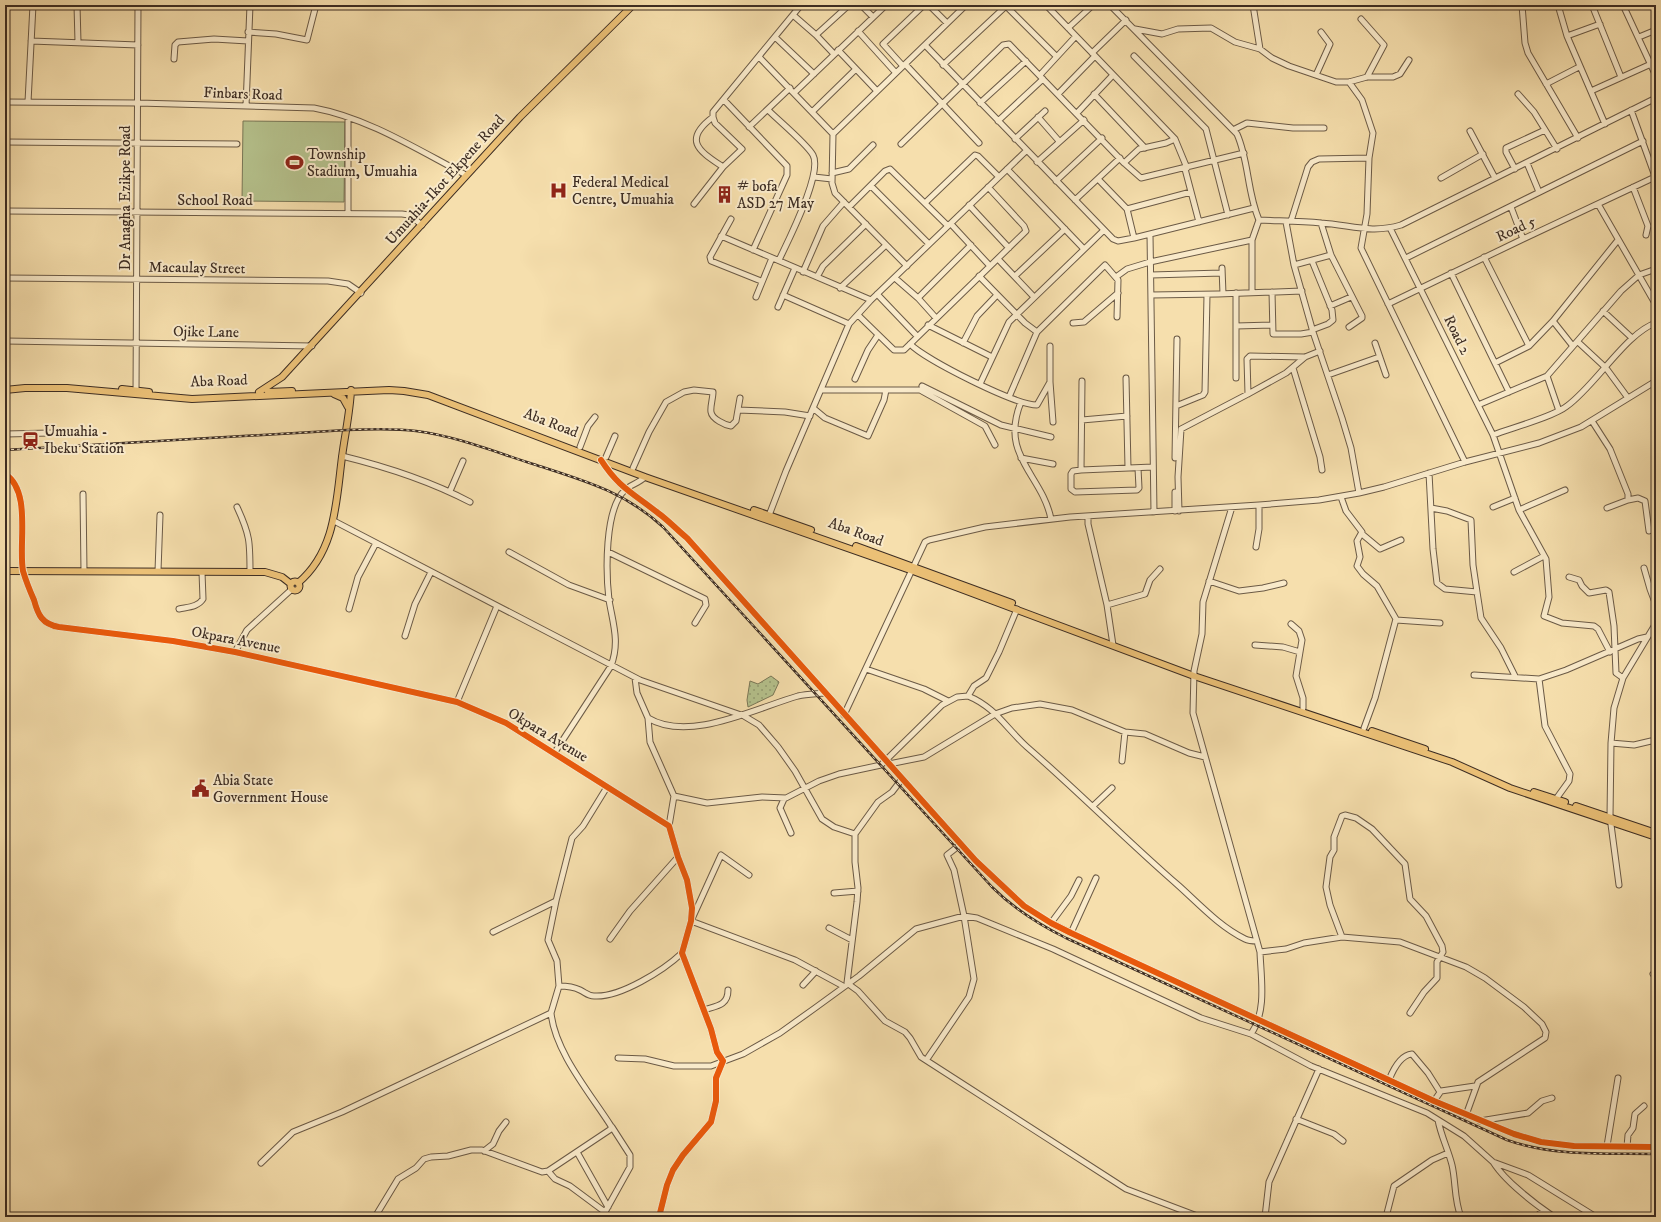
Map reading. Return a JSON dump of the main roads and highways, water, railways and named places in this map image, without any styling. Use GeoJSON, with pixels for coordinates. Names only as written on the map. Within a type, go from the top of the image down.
{"type":"FeatureCollection","features":[{"type":"Feature","properties":{"kind":"main road","name":"Umuahia-Ikot Ekpene Road"},"geometry":{"type":"LineString","coordinates":[[259,392],[280,380],[520,117],[633,5]]}},
{"type":"Feature","properties":{"kind":"main road"},"geometry":{"type":"LineString","coordinates":[[280,380],[280,389],[284,391]]}},
{"type":"Feature","properties":{"kind":"main road"},"geometry":{"type":"LineString","coordinates":[[274,394],[280,380]]}},
{"type":"Feature","properties":{"kind":"main road","name":"Aba Road"},"geometry":{"type":"LineString","coordinates":[[5,386],[25,383],[67,384],[192,399],[274,394],[329,393],[389,386],[417,388],[440,395],[604,458],[914,569],[1064,625]]}},
{"type":"Feature","properties":{"kind":"main road"},"geometry":{"type":"LineString","coordinates":[[272,385],[274,394]]}},
{"type":"Feature","properties":{"kind":"main road","name":"Aba Road"},"geometry":{"type":"LineString","coordinates":[[5,390],[25,388],[67,388],[192,395],[259,392],[274,394],[284,391],[351,390],[416,392],[482,412],[580,447],[645,477],[768,517]]}},
{"type":"Feature","properties":{"kind":"main road"},"geometry":{"type":"LineString","coordinates":[[5,571],[271,573],[282,577],[292,587],[294,581],[298,583],[311,570],[318,560],[325,548],[334,521],[351,390]]}},
{"type":"Feature","properties":{"kind":"main road"},"geometry":{"type":"LineString","coordinates":[[349,410],[356,397],[369,391]]}},
{"type":"Feature","properties":{"kind":"main road"},"geometry":{"type":"LineString","coordinates":[[329,393],[343,398],[349,410]]}},
{"type":"Feature","properties":{"kind":"main road","name":"Aba Road"},"geometry":{"type":"LineString","coordinates":[[914,569],[1017,610],[1064,625]]}},
{"type":"Feature","properties":{"kind":"main road"},"geometry":{"type":"LineString","coordinates":[[1064,625],[1194,674],[1465,766],[1510,788],[1656,833]]}},
{"type":"Feature","properties":{"kind":"main road"},"geometry":{"type":"LineString","coordinates":[[1194,674],[1364,728],[1610,819],[1656,838]]}},
{"type":"Feature","properties":{"kind":"railway"},"geometry":{"type":"LineString","coordinates":[[5,450],[347,430],[399,429],[431,433],[461,440],[602,488],[633,504],[663,527],[992,887],[1017,909],[1066,938],[1507,1140],[1562,1152],[1656,1154]]}},
{"type":"Feature","properties":{"kind":"place","name":"Township Stadium, Umuahia"},"geometry":{"type":"Point","coordinates":[294,163]}},
{"type":"Feature","properties":{"kind":"place","name":"Federal Medical Centre, Umuahia"},"geometry":{"type":"Point","coordinates":[559,191]}},
{"type":"Feature","properties":{"kind":"place","name":"# bofa ASD 27 May"},"geometry":{"type":"Point","coordinates":[724,195]}},
{"type":"Feature","properties":{"kind":"place","name":"Umuahia - Ibeku Station"},"geometry":{"type":"Point","coordinates":[31,440]}},
{"type":"Feature","properties":{"kind":"place","name":"Abia State Government House"},"geometry":{"type":"Point","coordinates":[200,789]}}]}
